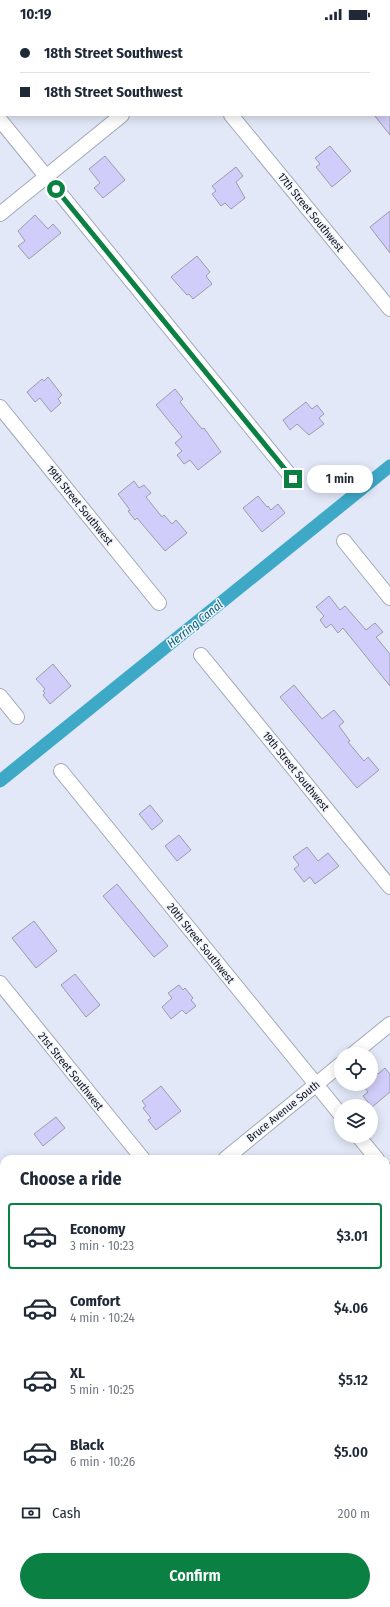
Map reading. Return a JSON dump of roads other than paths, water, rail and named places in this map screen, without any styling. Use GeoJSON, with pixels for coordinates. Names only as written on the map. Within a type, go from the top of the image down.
{"type":"FeatureCollection","features":[{"type":"Feature","properties":{"kind":"street"},"geometry":{"type":"LineString","coordinates":[[0,214],[121,116]]}},
{"type":"Feature","properties":{"kind":"street","name":"17th Street Southwest"},"geometry":{"type":"LineString","coordinates":[[232,116],[390,309]]}},
{"type":"Feature","properties":{"kind":"street"},"geometry":{"type":"LineString","coordinates":[[0,120],[293,479]]}},
{"type":"Feature","properties":{"kind":"street","name":"19th Street Southwest"},"geometry":{"type":"LineString","coordinates":[[0,407],[159,603]]}},
{"type":"Feature","properties":{"kind":"street"},"geometry":{"type":"LineString","coordinates":[[344,542],[390,598]]}},
{"type":"Feature","properties":{"kind":"street","name":"19th Street Southwest"},"geometry":{"type":"LineString","coordinates":[[201,655],[390,887]]}},
{"type":"Feature","properties":{"kind":"street"},"geometry":{"type":"LineString","coordinates":[[0,696],[17,717]]}},
{"type":"Feature","properties":{"kind":"street","name":"20th Street Southwest"},"geometry":{"type":"LineString","coordinates":[[61,771],[334,1106]]}},
{"type":"Feature","properties":{"kind":"street","name":"21st Street Southwest"},"geometry":{"type":"LineString","coordinates":[[0,983],[140,1155]]}},
{"type":"Feature","properties":{"kind":"street"},"geometry":{"type":"LineString","coordinates":[[362,1047],[390,1024]]}},
{"type":"Feature","properties":{"kind":"street","name":"Bruce Avenue South"},"geometry":{"type":"LineString","coordinates":[[230,1155],[334,1070]]}},
{"type":"Feature","properties":{"kind":"street"},"geometry":{"type":"LineString","coordinates":[[364,1143],[374,1155]]}},
{"type":"Feature","properties":{"kind":"waterway","name":"Herring Canal"},"geometry":{"type":"LineString","coordinates":[[0,781],[390,466]]}}]}
